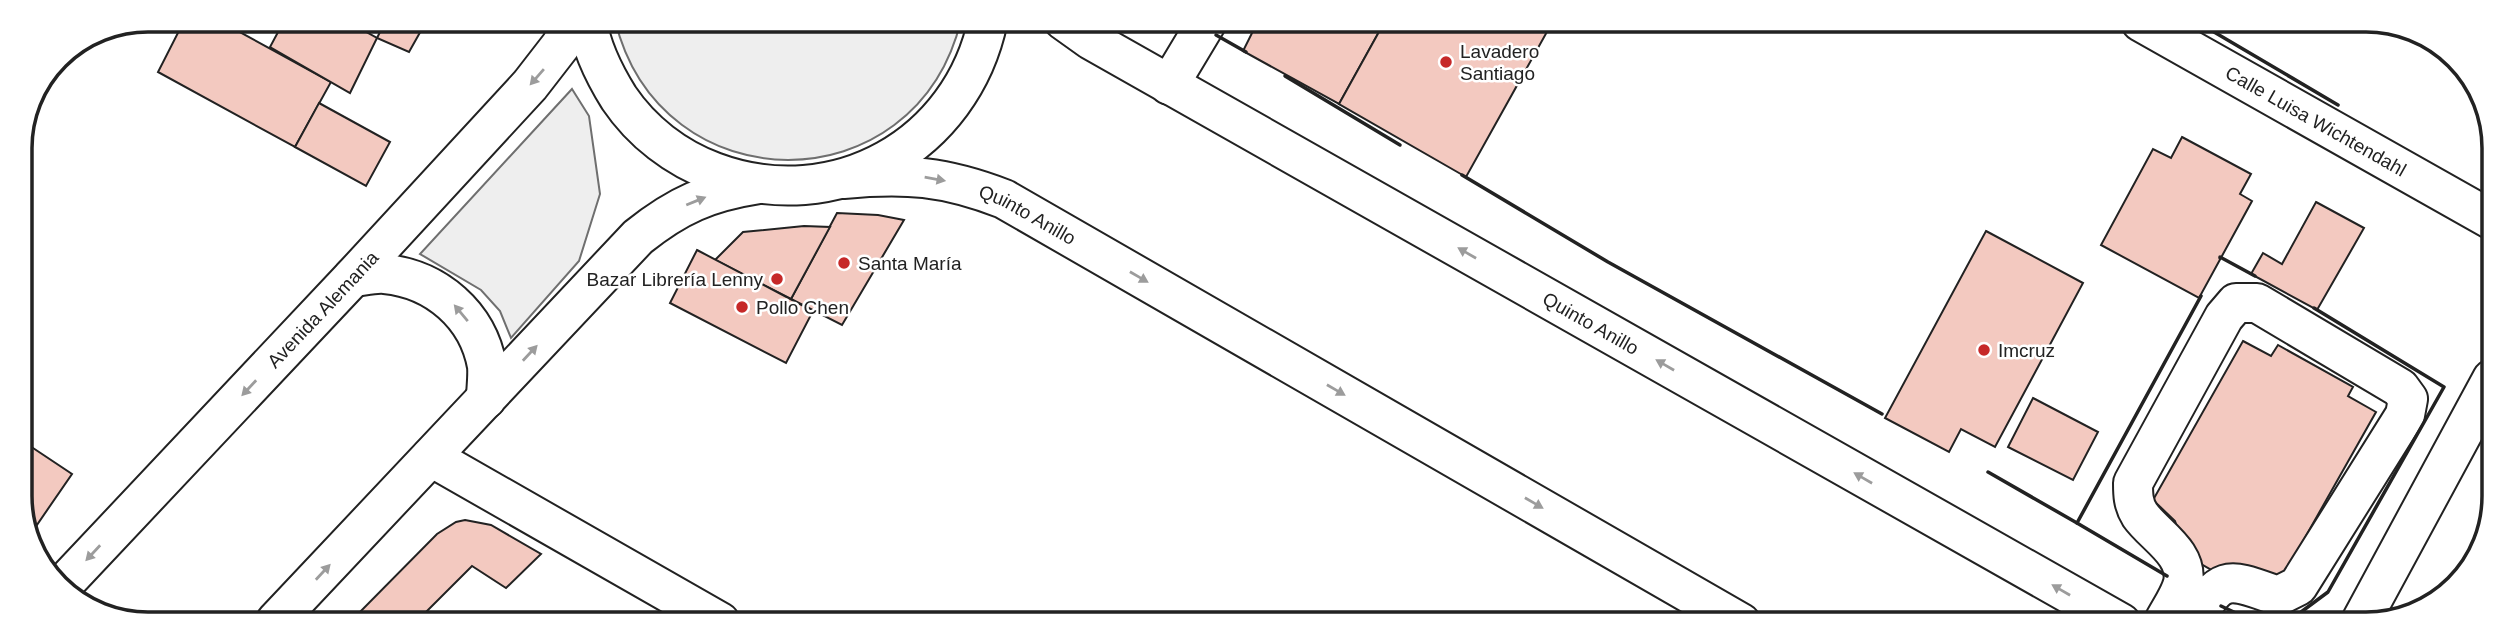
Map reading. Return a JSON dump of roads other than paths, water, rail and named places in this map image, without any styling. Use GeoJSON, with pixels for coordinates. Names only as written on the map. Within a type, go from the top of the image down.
{"type":"FeatureCollection","features":[{"type":"Feature","properties":{"kind":"main road","name":"Avenida Alemania"},"geometry":{"type":"LineString","coordinates":[[67,580],[353,277],[546,66],[567,32]]}},
{"type":"Feature","properties":{"kind":"main road"},"geometry":{"type":"LineString","coordinates":[[590,32],[596,54],[610,83],[627,110],[649,133],[674,152],[702,167],[759,184],[788,186],[843,179],[895,156],[919,139],[941,118],[959,93],[974,67],[985,32]]}},
{"type":"Feature","properties":{"kind":"main road","name":"Quinto Anillo"},"geometry":{"type":"LineString","coordinates":[[1080,32],[2100,611]]}},
{"type":"Feature","properties":{"kind":"main road"},"geometry":{"type":"LineString","coordinates":[[1170,85],[1201,32]]}},
{"type":"Feature","properties":{"kind":"main road","name":"Calle Luisa Wichtendahl"},"geometry":{"type":"LineString","coordinates":[[2159,32],[2482,214]]}},
{"type":"Feature","properties":{"kind":"main road","name":"Quinto Anillo"},"geometry":{"type":"LineString","coordinates":[[843,179],[914,176],[949,182],[1004,199],[1721,611]]}},
{"type":"Feature","properties":{"kind":"main road"},"geometry":{"type":"LineString","coordinates":[[285,612],[638,237],[664,216],[696,200],[729,189],[759,184]]}},
{"type":"Feature","properties":{"kind":"main road"},"geometry":{"type":"LineString","coordinates":[[353,277],[383,274],[413,279],[441,292],[463,313],[479,340],[487,368],[486,399]]}},
{"type":"Feature","properties":{"kind":"main road"},"geometry":{"type":"LineString","coordinates":[[2169,611],[2183,582],[2181,565],[2170,545],[2140,515],[2133,500],[2133,482],[2224,317],[2236,303],[2257,303],[2400,388],[2408,398],[2405,415],[2298,586],[2278,596],[2244,584],[2226,583],[2209,595],[2200,611]]}},
{"type":"Feature","properties":{"kind":"main road"},"geometry":{"type":"LineString","coordinates":[[2367,611],[2482,398]]}},
{"type":"Feature","properties":{"kind":"main road"},"geometry":{"type":"LineString","coordinates":[[431,457],[702,612]]}},
{"type":"Feature","properties":{"kind":"place","name":"Lavadero Santiago"},"geometry":{"type":"Point","coordinates":[1446,62]}},
{"type":"Feature","properties":{"kind":"place","name":"Santa María"},"geometry":{"type":"Point","coordinates":[844,263]}},
{"type":"Feature","properties":{"kind":"place","name":"Bazar Librería Lenny"},"geometry":{"type":"Point","coordinates":[777,279]}},
{"type":"Feature","properties":{"kind":"place","name":"Pollo Chen"},"geometry":{"type":"Point","coordinates":[742,307]}},
{"type":"Feature","properties":{"kind":"place","name":"Imcruz"},"geometry":{"type":"Point","coordinates":[1984,350]}}]}
